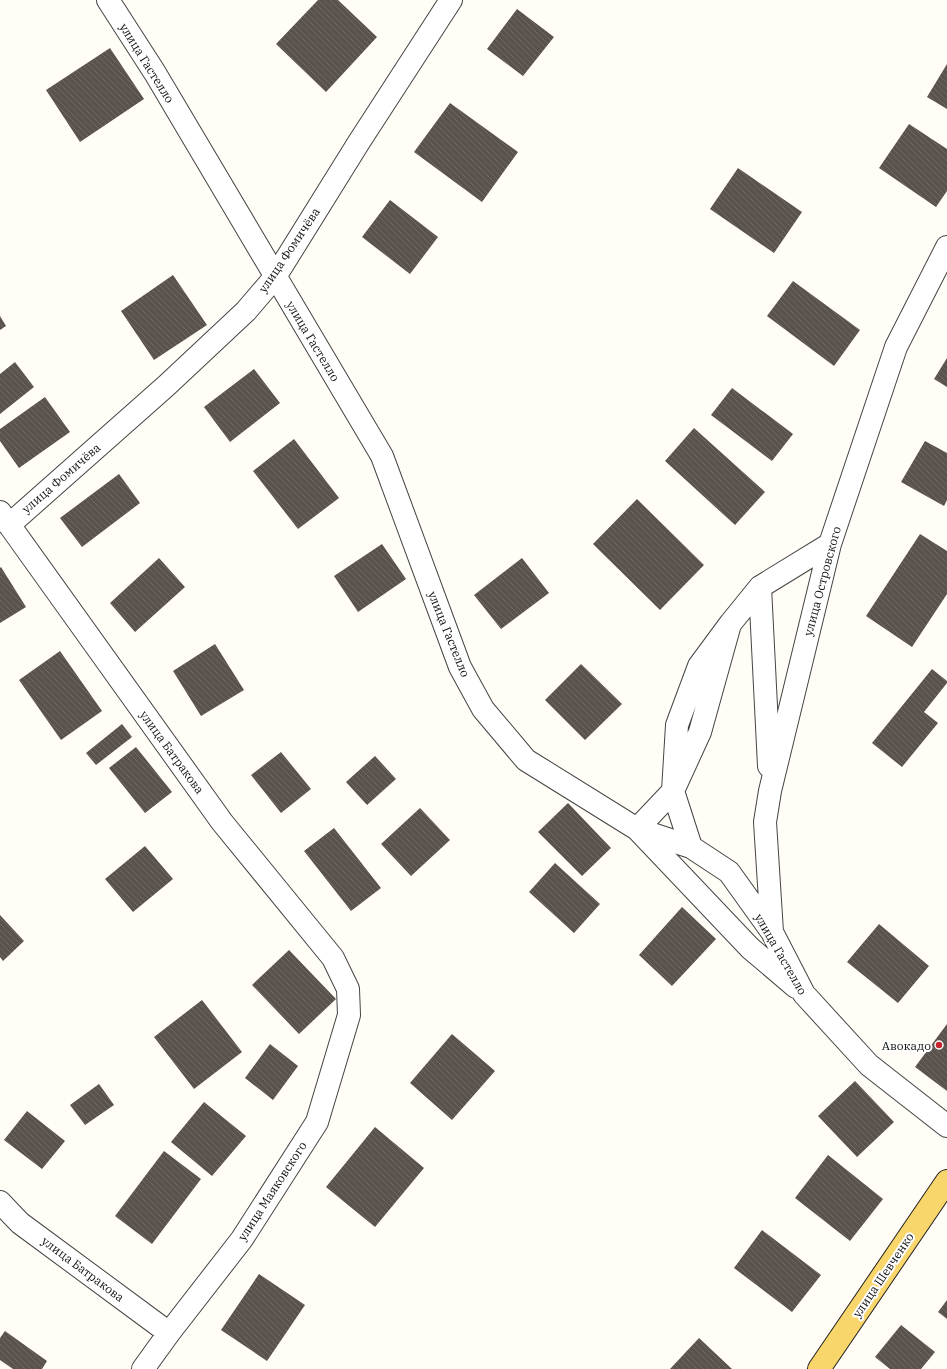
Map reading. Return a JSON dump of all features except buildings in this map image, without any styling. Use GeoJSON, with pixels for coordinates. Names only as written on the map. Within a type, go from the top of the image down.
{"type":"FeatureCollection","features":[{"type":"Feature","properties":{"kind":"main road","name":"улица Шевченко"},"geometry":{"type":"LineString","coordinates":[[819,1369],[947,1181]]}},
{"type":"Feature","properties":{"kind":"street","name":"улица Гастелло"},"geometry":{"type":"LineString","coordinates":[[108,0],[155,73],[382,456],[460,667],[483,709],[526,760],[637,829],[691,847],[729,872],[772,932],[804,994],[868,1065],[947,1126]]}},
{"type":"Feature","properties":{"kind":"street","name":"улица Фомичёва"},"geometry":{"type":"LineString","coordinates":[[4,518],[166,386],[246,311],[275,277],[359,142],[451,0]]}},
{"type":"Feature","properties":{"kind":"street","name":"улица Островского"},"geometry":{"type":"LineString","coordinates":[[772,932],[765,822],[770,792],[830,544],[896,347],[947,247]]}},
{"type":"Feature","properties":{"kind":"street","name":"улица Батракова"},"geometry":{"type":"LineString","coordinates":[[4,518],[222,822],[333,958],[348,989]]}},
{"type":"Feature","properties":{"kind":"street"},"geometry":{"type":"LineString","coordinates":[[804,994],[750,948],[637,829],[673,791],[700,732],[730,624],[760,587],[830,544]]}},
{"type":"Feature","properties":{"kind":"street"},"geometry":{"type":"LineString","coordinates":[[760,587],[770,792]]}},
{"type":"Feature","properties":{"kind":"street"},"geometry":{"type":"LineString","coordinates":[[673,791],[691,847]]}},
{"type":"Feature","properties":{"kind":"street","name":"улица Маяковского"},"geometry":{"type":"LineString","coordinates":[[143,1369],[242,1239],[317,1122],[349,1015],[348,989]]}},
{"type":"Feature","properties":{"kind":"street","name":"улица Батракова"},"geometry":{"type":"LineString","coordinates":[[0,1202],[20,1222],[169,1333]]}},
{"type":"Feature","properties":{"kind":"place","name":"Авокадо"},"geometry":{"type":"Point","coordinates":[939,1045]}}]}
